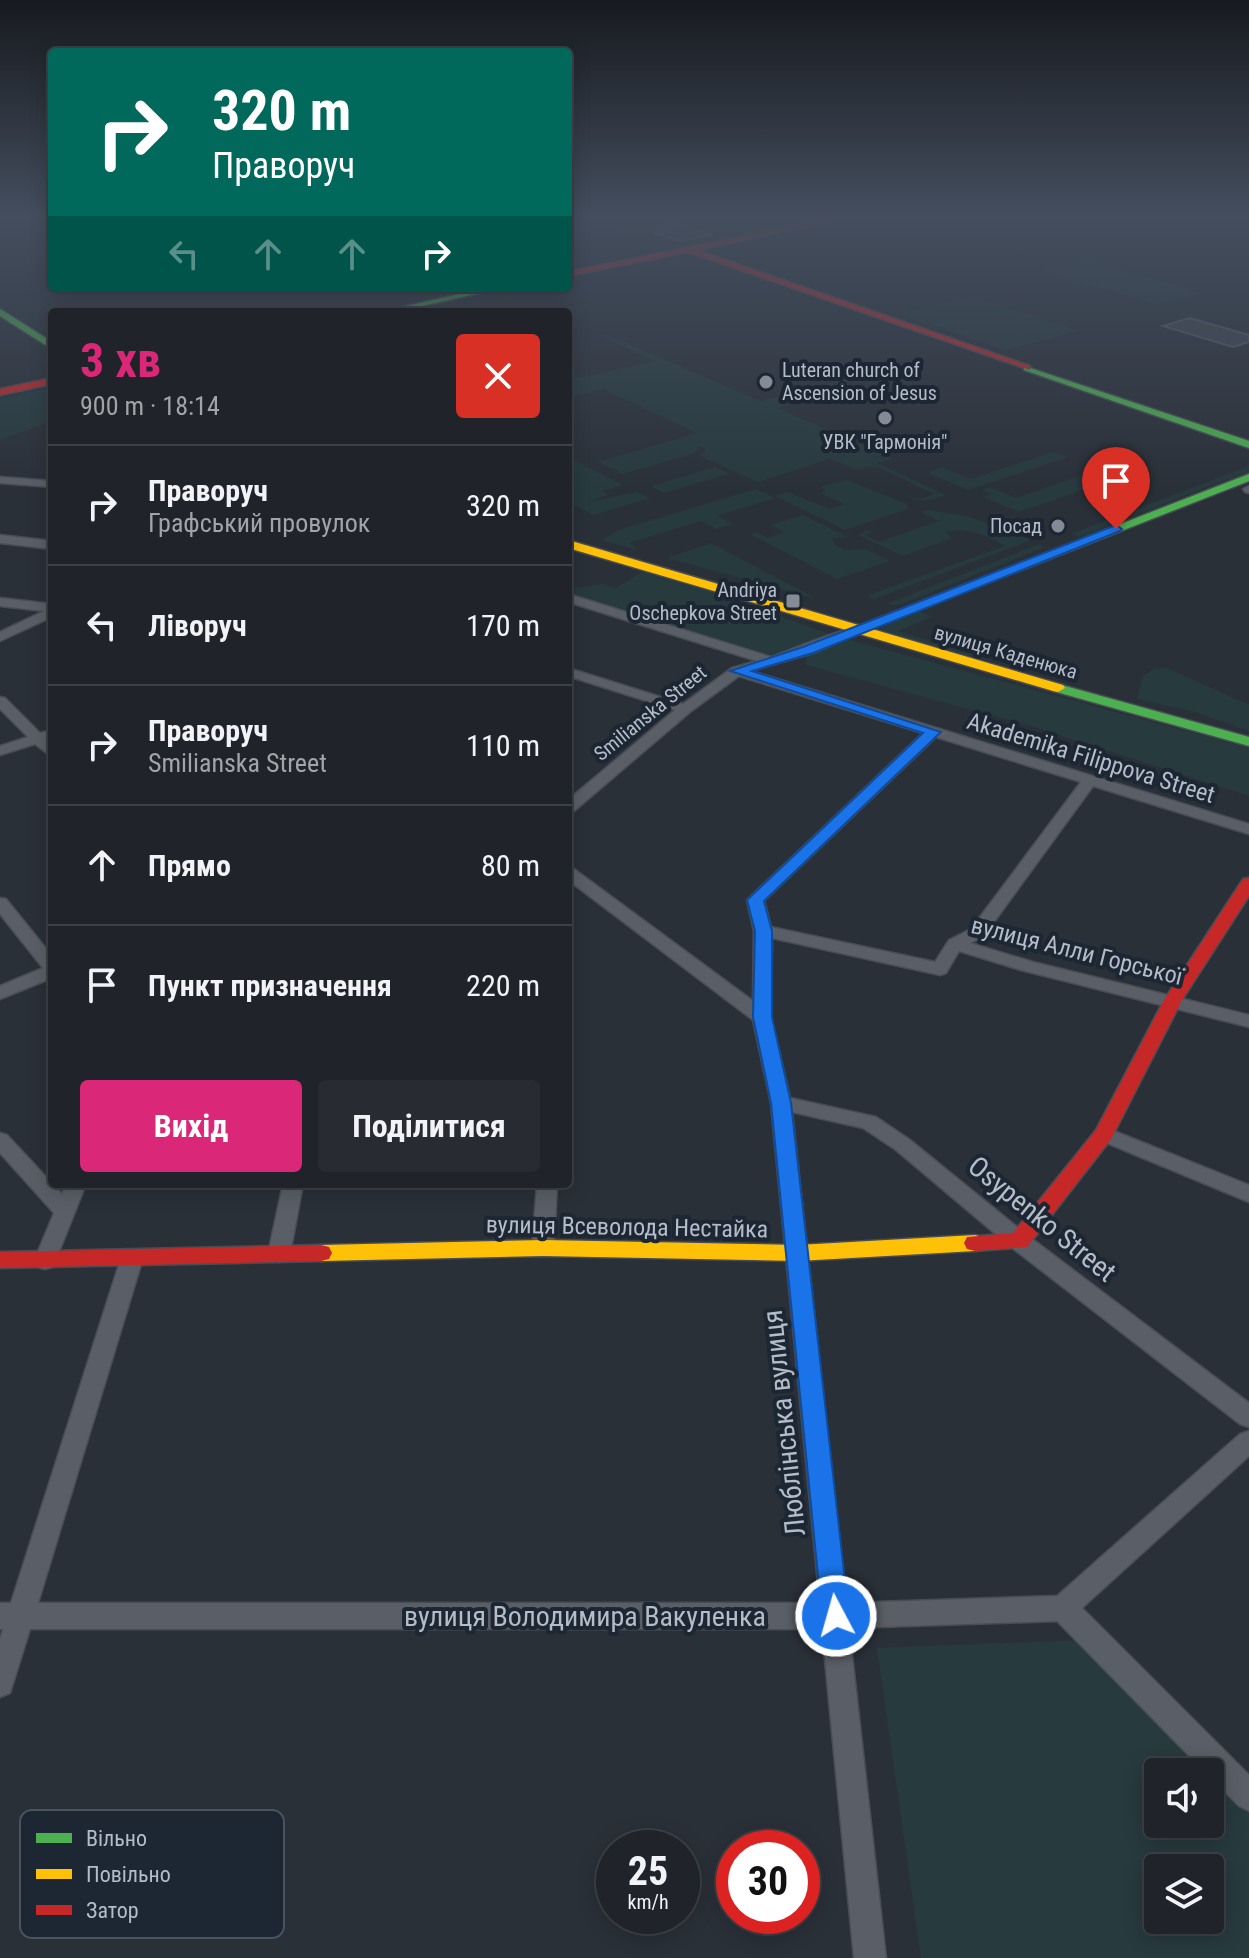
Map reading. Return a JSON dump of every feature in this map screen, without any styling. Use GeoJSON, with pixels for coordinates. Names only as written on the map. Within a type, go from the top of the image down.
{"type":"FeatureCollection","features":[{"type":"Feature","properties":{"kind":"street"},"geometry":{"type":"LineString","coordinates":[[857,308],[1249,445]]}},
{"type":"Feature","properties":{"kind":"street"},"geometry":{"type":"LineString","coordinates":[[0,312],[48,343]]}},
{"type":"Feature","properties":{"kind":"street"},"geometry":{"type":"LineString","coordinates":[[0,392],[48,382]]}},
{"type":"Feature","properties":{"kind":"street"},"geometry":{"type":"LineString","coordinates":[[855,630],[1249,477]]}},
{"type":"Feature","properties":{"kind":"street"},"geometry":{"type":"LineString","coordinates":[[0,480],[48,484]]}},
{"type":"Feature","properties":{"kind":"street"},"geometry":{"type":"LineString","coordinates":[[0,539],[48,545]]}},
{"type":"Feature","properties":{"kind":"street","name":"вулиця Каденюка"},"geometry":{"type":"LineString","coordinates":[[572,545],[855,630],[1249,742]]}},
{"type":"Feature","properties":{"kind":"street"},"geometry":{"type":"LineString","coordinates":[[572,599],[768,660]]}},
{"type":"Feature","properties":{"kind":"street"},"geometry":{"type":"LineString","coordinates":[[0,602],[48,609]]}},
{"type":"Feature","properties":{"kind":"street"},"geometry":{"type":"LineString","coordinates":[[0,637],[48,612]]}},
{"type":"Feature","properties":{"kind":"street","name":"Smilianska Street"},"geometry":{"type":"LineString","coordinates":[[572,805],[685,709],[737,671],[808,650],[855,630]]}},
{"type":"Feature","properties":{"kind":"street","name":"Akademika Filippova Street"},"geometry":{"type":"LineString","coordinates":[[737,671],[1249,829]]}},
{"type":"Feature","properties":{"kind":"street"},"geometry":{"type":"LineString","coordinates":[[572,675],[685,709]]}},
{"type":"Feature","properties":{"kind":"street"},"geometry":{"type":"LineString","coordinates":[[0,701],[45,736]]}},
{"type":"Feature","properties":{"kind":"street","name":"Люблінська вулиця"},"geometry":{"type":"LineString","coordinates":[[870,1958],[781,1103],[762,1017],[763,931],[755,900],[933,732]]}},
{"type":"Feature","properties":{"kind":"street"},"geometry":{"type":"LineString","coordinates":[[0,751],[45,736]]}},
{"type":"Feature","properties":{"kind":"street"},"geometry":{"type":"LineString","coordinates":[[955,944],[977,933],[1090,780]]}},
{"type":"Feature","properties":{"kind":"street"},"geometry":{"type":"LineString","coordinates":[[572,875],[762,1017]]}},
{"type":"Feature","properties":{"kind":"street"},"geometry":{"type":"LineString","coordinates":[[1019,1241],[1104,1134],[1173,1000],[1242,907],[1249,883]]}},
{"type":"Feature","properties":{"kind":"street"},"geometry":{"type":"LineString","coordinates":[[0,903],[48,965]]}},
{"type":"Feature","properties":{"kind":"street","name":"вулиця Алли Горської"},"geometry":{"type":"LineString","coordinates":[[763,931],[940,969],[955,944],[1018,966],[1173,1000],[1249,1021]]}},
{"type":"Feature","properties":{"kind":"street"},"geometry":{"type":"LineString","coordinates":[[0,993],[48,972]]}},
{"type":"Feature","properties":{"kind":"street","name":"Osypenko Street"},"geometry":{"type":"LineString","coordinates":[[781,1103],[869,1122],[903,1145],[1019,1241],[1249,1417]]}},
{"type":"Feature","properties":{"kind":"street"},"geometry":{"type":"LineString","coordinates":[[1104,1134],[1249,1194]]}},
{"type":"Feature","properties":{"kind":"street"},"geometry":{"type":"LineString","coordinates":[[0,1140],[66,1212]]}},
{"type":"Feature","properties":{"kind":"street"},"geometry":{"type":"LineString","coordinates":[[45,1261],[75,1188]]}},
{"type":"Feature","properties":{"kind":"street"},"geometry":{"type":"LineString","coordinates":[[279,1254],[292,1188]]}},
{"type":"Feature","properties":{"kind":"street"},"geometry":{"type":"LineString","coordinates":[[543,1248],[547,1188]]}},
{"type":"Feature","properties":{"kind":"street","name":"вулиця Всеволода Нестайка"},"geometry":{"type":"LineString","coordinates":[[0,1260],[543,1248],[798,1253],[1019,1241]]}},
{"type":"Feature","properties":{"kind":"street"},"geometry":{"type":"LineString","coordinates":[[0,1683],[11,1616],[132,1258]]}},
{"type":"Feature","properties":{"kind":"street"},"geometry":{"type":"LineString","coordinates":[[1249,1441],[1063,1608],[1249,1796]]}},
{"type":"Feature","properties":{"kind":"street","name":"вулиця Володимира Вакуленка"},"geometry":{"type":"LineString","coordinates":[[11,1616],[836,1616],[1063,1608]]}},
{"type":"Feature","properties":{"kind":"green space"},"geometry":{"type":"Polygon","coordinates":[[[918,308],[1010,308],[1079,331],[1005,350],[898,313],[918,308]]]}},
{"type":"Feature","properties":{"kind":"green space"},"geometry":{"type":"Polygon","coordinates":[[[606,334],[760,401],[810,388],[825,394],[777,408],[893,458],[877,463],[946,495],[916,500],[905,496],[920,499],[934,494],[880,468],[871,466],[857,470],[830,459],[758,482],[700,456],[706,450],[700,447],[692,454],[623,474],[598,462],[697,433],[603,389],[572,397],[572,379],[655,361],[598,335],[606,334]]]}},
{"type":"Feature","properties":{"kind":"green space"},"geometry":{"type":"Polygon","coordinates":[[[48,388],[48,422],[0,440],[0,398],[48,388]]]}},
{"type":"Feature","properties":{"kind":"green space"},"geometry":{"type":"Polygon","coordinates":[[[1053,452],[1068,457],[968,490],[927,473],[942,467],[970,479],[1053,452]]]}},
{"type":"Feature","properties":{"kind":"green space"},"geometry":{"type":"Polygon","coordinates":[[[572,459],[623,485],[603,491],[608,495],[587,502],[637,492],[650,498],[593,515],[572,504],[572,459]]]}},
{"type":"Feature","properties":{"kind":"green space"},"geometry":{"type":"Polygon","coordinates":[[[1249,466],[1249,471],[1079,537],[1071,534],[1249,466]]]}},
{"type":"Feature","properties":{"kind":"green space"},"geometry":{"type":"Polygon","coordinates":[[[715,467],[729,474],[664,493],[651,486],[715,467]]]}},
{"type":"Feature","properties":{"kind":"green space"},"geometry":{"type":"Polygon","coordinates":[[[1103,468],[1123,476],[1019,512],[984,497],[990,494],[981,490],[990,487],[1016,498],[1103,468]]]}},
{"type":"Feature","properties":{"kind":"green space"},"geometry":{"type":"Polygon","coordinates":[[[847,480],[907,504],[908,509],[845,530],[775,496],[787,492],[830,509],[844,504],[820,493],[826,490],[820,487],[847,480]]]}},
{"type":"Feature","properties":{"kind":"green space"},"geometry":{"type":"Polygon","coordinates":[[[756,489],[775,498],[717,516],[733,524],[716,529],[701,521],[629,543],[637,548],[634,549],[602,540],[621,529],[756,489]]]}},
{"type":"Feature","properties":{"kind":"green space"},"geometry":{"type":"Polygon","coordinates":[[[927,510],[968,516],[1031,540],[874,599],[868,595],[1005,546],[961,530],[946,533],[952,538],[903,556],[858,535],[868,530],[873,532],[865,535],[879,542],[939,521],[921,512],[927,510]]]}},
{"type":"Feature","properties":{"kind":"green space"},"geometry":{"type":"Polygon","coordinates":[[[803,515],[848,537],[832,538],[835,545],[846,550],[865,549],[890,561],[837,579],[750,534],[757,532],[768,538],[784,532],[771,525],[803,515]]]}},
{"type":"Feature","properties":{"kind":"green space"},"geometry":{"type":"Polygon","coordinates":[[[711,543],[817,599],[667,558],[711,543]]]}},
{"type":"Feature","properties":{"kind":"green space"},"geometry":{"type":"Polygon","coordinates":[[[1040,544],[1043,548],[899,605],[886,604],[1040,544]]]}},
{"type":"Feature","properties":{"kind":"green space"},"geometry":{"type":"Polygon","coordinates":[[[642,572],[718,594],[829,634],[798,651],[763,654],[572,597],[572,588],[602,584],[616,588],[642,572]]]}},
{"type":"Feature","properties":{"kind":"green space"},"geometry":{"type":"Polygon","coordinates":[[[918,610],[932,617],[898,631],[1022,669],[875,631],[918,610]]]}},
{"type":"Feature","properties":{"kind":"green space"},"geometry":{"type":"Polygon","coordinates":[[[850,640],[1249,748],[1249,796],[1031,726],[806,665],[807,655],[850,640]]]}},
{"type":"Feature","properties":{"kind":"green space"},"geometry":{"type":"Polygon","coordinates":[[[1167,668],[1249,705],[1249,731],[1195,712],[1137,699],[1143,676],[1154,669],[1167,668]]]}},
{"type":"Feature","properties":{"kind":"green space"},"geometry":{"type":"Polygon","coordinates":[[[1085,1640],[1198,1758],[1144,1758],[1144,1838],[1224,1838],[1224,1786],[1249,1812],[1249,1958],[921,1958],[877,1648],[1085,1640]]]}},
{"type":"Feature","properties":{"kind":"building"},"geometry":{"type":"Polygon","coordinates":[[[1190,318],[1249,335],[1249,342],[1233,347],[1163,326],[1190,318]]]}},
{"type":"Feature","properties":{"kind":"traffic: fast"},"geometry":{"type":"LineString","coordinates":[[0,312],[48,343]]}},
{"type":"Feature","properties":{"kind":"traffic: fast"},"geometry":{"type":"LineString","coordinates":[[1027,368],[1249,445]]}},
{"type":"Feature","properties":{"kind":"traffic: fast"},"geometry":{"type":"LineString","coordinates":[[855,630],[1249,477]]}},
{"type":"Feature","properties":{"kind":"traffic: fast"},"geometry":{"type":"LineString","coordinates":[[1058,688],[1249,742]]}},
{"type":"Feature","properties":{"kind":"traffic: slow"},"geometry":{"type":"LineString","coordinates":[[572,545],[1058,688]]}},
{"type":"Feature","properties":{"kind":"traffic: slow"},"geometry":{"type":"LineString","coordinates":[[321,1253],[543,1248],[798,1253],[975,1243]]}},
{"type":"Feature","properties":{"kind":"traffic: jam"},"geometry":{"type":"LineString","coordinates":[[857,308],[1027,368]]}},
{"type":"Feature","properties":{"kind":"traffic: jam"},"geometry":{"type":"LineString","coordinates":[[0,392],[48,382]]}},
{"type":"Feature","properties":{"kind":"traffic: jam"},"geometry":{"type":"LineString","coordinates":[[975,1243],[1019,1241],[1104,1134],[1173,1000],[1249,883]]}},
{"type":"Feature","properties":{"kind":"traffic: jam"},"geometry":{"type":"LineString","coordinates":[[0,1260],[321,1253]]}},
{"type":"Feature","properties":{"kind":"place","name":"Luteran church of Ascension of Jesus"},"geometry":{"type":"Point","coordinates":[766,382]}},
{"type":"Feature","properties":{"kind":"place","name":"УВК \"Гармонія\""},"geometry":{"type":"Point","coordinates":[885,418]}},
{"type":"Feature","properties":{"kind":"place","name":"Посад"},"geometry":{"type":"Point","coordinates":[1058,526]}},
{"type":"Feature","properties":{"kind":"place","name":"Andriya Oschepkova Street"},"geometry":{"type":"Point","coordinates":[793,601]}},
{"type":"Feature","properties":{"kind":"route"},"geometry":{"type":"LineString","coordinates":[[836,1616],[781,1103],[762,1017],[763,931],[755,900],[933,732],[737,671],[808,650],[1116,529]]}}]}
